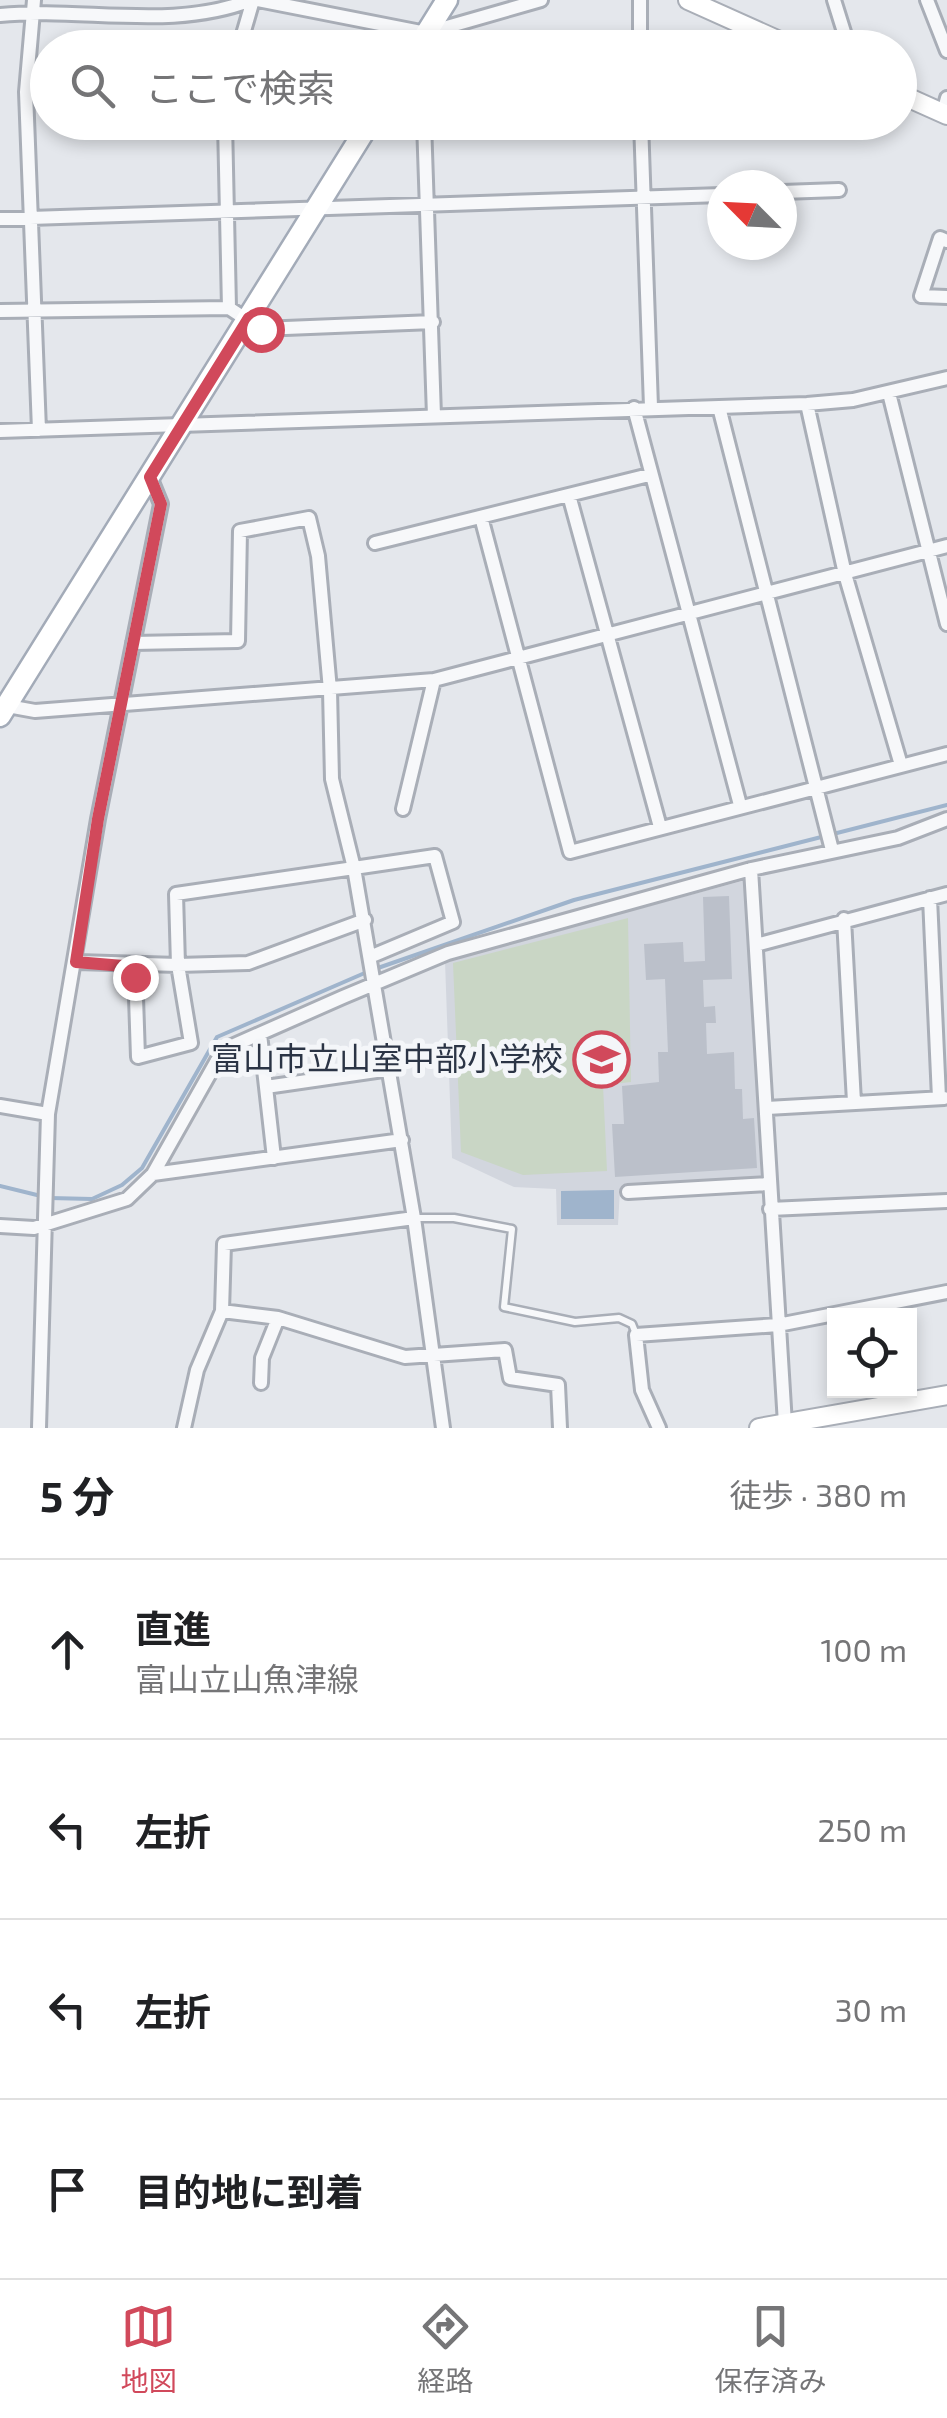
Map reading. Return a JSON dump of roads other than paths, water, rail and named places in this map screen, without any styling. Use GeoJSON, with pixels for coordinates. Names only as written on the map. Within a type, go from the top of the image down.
{"type":"FeatureCollection","features":[{"type":"Feature","properties":{"kind":"main road"},"geometry":{"type":"LineString","coordinates":[[428,30],[447,0]]}},
{"type":"Feature","properties":{"kind":"main road"},"geometry":{"type":"LineString","coordinates":[[688,0],[755,30]]}},
{"type":"Feature","properties":{"kind":"main road"},"geometry":{"type":"LineString","coordinates":[[917,100],[946,109]]}},
{"type":"Feature","properties":{"kind":"main road"},"geometry":{"type":"LineString","coordinates":[[2,708],[359,140]]}},
{"type":"Feature","properties":{"kind":"main road"},"geometry":{"type":"LineString","coordinates":[[760,1428],[844,1421],[947,1395]]}},
{"type":"Feature","properties":{"kind":"street"},"geometry":{"type":"LineString","coordinates":[[245,30],[254,0]]}},
{"type":"Feature","properties":{"kind":"street"},"geometry":{"type":"LineString","coordinates":[[0,16],[34,6],[162,16],[230,8],[254,0],[380,30]]}},
{"type":"Feature","properties":{"kind":"street"},"geometry":{"type":"LineString","coordinates":[[452,30],[541,0]]}},
{"type":"Feature","properties":{"kind":"street"},"geometry":{"type":"LineString","coordinates":[[834,0],[843,30]]}},
{"type":"Feature","properties":{"kind":"street"},"geometry":{"type":"LineString","coordinates":[[927,0],[947,51]]}},
{"type":"Feature","properties":{"kind":"street"},"geometry":{"type":"LineString","coordinates":[[636,1],[638,30]]}},
{"type":"Feature","properties":{"kind":"street"},"geometry":{"type":"LineString","coordinates":[[30,49],[26,92],[39,430]]}},
{"type":"Feature","properties":{"kind":"street"},"geometry":{"type":"LineString","coordinates":[[226,140],[229,308]]}},
{"type":"Feature","properties":{"kind":"street"},"geometry":{"type":"LineString","coordinates":[[425,140],[434,416]]}},
{"type":"Feature","properties":{"kind":"street"},"geometry":{"type":"LineString","coordinates":[[642,140],[650,407]]}},
{"type":"Feature","properties":{"kind":"street"},"geometry":{"type":"LineString","coordinates":[[797,191],[839,190]]}},
{"type":"Feature","properties":{"kind":"street"},"geometry":{"type":"LineString","coordinates":[[0,219],[707,195]]}},
{"type":"Feature","properties":{"kind":"street"},"geometry":{"type":"LineString","coordinates":[[947,241],[940,238],[921,296],[947,296]]}},
{"type":"Feature","properties":{"kind":"street"},"geometry":{"type":"LineString","coordinates":[[0,311],[229,308],[261,329],[433,322]]}},
{"type":"Feature","properties":{"kind":"street"},"geometry":{"type":"LineString","coordinates":[[0,431],[807,404],[889,393],[947,378]]}},
{"type":"Feature","properties":{"kind":"street"},"geometry":{"type":"LineString","coordinates":[[889,393],[947,624]]}},
{"type":"Feature","properties":{"kind":"street"},"geometry":{"type":"LineString","coordinates":[[807,404],[846,574],[900,765]]}},
{"type":"Feature","properties":{"kind":"street"},"geometry":{"type":"LineString","coordinates":[[719,407],[831,848]]}},
{"type":"Feature","properties":{"kind":"street"},"geometry":{"type":"LineString","coordinates":[[634,408],[648,475],[740,806]]}},
{"type":"Feature","properties":{"kind":"street"},"geometry":{"type":"LineString","coordinates":[[375,543],[648,475]]}},
{"type":"Feature","properties":{"kind":"street"},"geometry":{"type":"LineString","coordinates":[[39,1428],[48,1114],[120,704],[161,504],[150,477]]}},
{"type":"Feature","properties":{"kind":"street"},"geometry":{"type":"LineString","coordinates":[[569,495],[604,636],[660,827]]}},
{"type":"Feature","properties":{"kind":"street"},"geometry":{"type":"LineString","coordinates":[[481,517],[570,852],[947,754]]}},
{"type":"Feature","properties":{"kind":"street"},"geometry":{"type":"LineString","coordinates":[[133,643],[238,642],[240,531],[309,518],[318,556],[330,690],[332,779],[376,980],[436,1354],[443,1428]]}},
{"type":"Feature","properties":{"kind":"street"},"geometry":{"type":"LineString","coordinates":[[2,708],[35,711],[434,680],[947,546]]}},
{"type":"Feature","properties":{"kind":"street"},"geometry":{"type":"LineString","coordinates":[[404,809],[434,680]]}},
{"type":"Feature","properties":{"kind":"street"},"geometry":{"type":"LineString","coordinates":[[0,1226],[34,1228],[47,1214],[128,1200],[153,1174],[223,1050],[376,980],[448,954],[751,868],[831,848],[898,838],[947,819]]}},
{"type":"Feature","properties":{"kind":"street"},"geometry":{"type":"LineString","coordinates":[[135,967],[138,1057],[191,1043],[178,965],[176,894],[435,856],[452,922],[372,958]]}},
{"type":"Feature","properties":{"kind":"street"},"geometry":{"type":"LineString","coordinates":[[751,868],[767,1108],[767,1184],[785,1424]]}},
{"type":"Feature","properties":{"kind":"street"},"geometry":{"type":"LineString","coordinates":[[756,945],[947,894]]}},
{"type":"Feature","properties":{"kind":"street"},"geometry":{"type":"LineString","coordinates":[[767,1108],[943,1098],[940,973],[930,898]]}},
{"type":"Feature","properties":{"kind":"street"},"geometry":{"type":"LineString","coordinates":[[844,919],[854,1102]]}},
{"type":"Feature","properties":{"kind":"street"},"geometry":{"type":"LineString","coordinates":[[76,962],[135,967],[248,963],[365,920]]}},
{"type":"Feature","properties":{"kind":"street"},"geometry":{"type":"LineString","coordinates":[[260,1034],[274,1158]]}},
{"type":"Feature","properties":{"kind":"street"},"geometry":{"type":"LineString","coordinates":[[266,1087],[390,1069]]}},
{"type":"Feature","properties":{"kind":"street"},"geometry":{"type":"LineString","coordinates":[[0,1106],[48,1114]]}},
{"type":"Feature","properties":{"kind":"street"},"geometry":{"type":"LineString","coordinates":[[153,1174],[402,1140]]}},
{"type":"Feature","properties":{"kind":"street"},"geometry":{"type":"LineString","coordinates":[[628,1192],[767,1184]]}},
{"type":"Feature","properties":{"kind":"street"},"geometry":{"type":"LineString","coordinates":[[770,1209],[947,1201]]}},
{"type":"Feature","properties":{"kind":"street"},"geometry":{"type":"LineString","coordinates":[[184,1428],[197,1370],[222,1311],[224,1244],[414,1218]]}},
{"type":"Feature","properties":{"kind":"street"},"geometry":{"type":"LineString","coordinates":[[659,1428],[642,1390],[636,1335],[778,1325],[947,1292]]}},
{"type":"Feature","properties":{"kind":"street"},"geometry":{"type":"LineString","coordinates":[[222,1311],[278,1318],[404,1357],[505,1350],[510,1378],[558,1385],[560,1428]]}},
{"type":"Feature","properties":{"kind":"street"},"geometry":{"type":"LineString","coordinates":[[261,1384],[262,1358],[278,1318]]}},
{"type":"Feature","properties":{"kind":"lane"},"geometry":{"type":"LineString","coordinates":[[414,1218],[454,1218],[512,1229],[504,1308],[575,1322],[619,1318],[632,1324],[636,1335]]}},
{"type":"Feature","properties":{"kind":"water"},"geometry":{"type":"Polygon","coordinates":[[[614,1190],[614,1219],[561,1219],[561,1191],[614,1190]]]}},
{"type":"Feature","properties":{"kind":"waterway"},"geometry":{"type":"LineString","coordinates":[[375,969],[574,900],[947,805]]}},
{"type":"Feature","properties":{"kind":"waterway"},"geometry":{"type":"LineString","coordinates":[[50,1198],[92,1199],[122,1185],[142,1168],[217,1037],[367,972]]}},
{"type":"Feature","properties":{"kind":"waterway"},"geometry":{"type":"LineString","coordinates":[[0,1186],[41,1196]]}},
{"type":"Feature","properties":{"kind":"place","name":"富山市立山室中部小学校"},"geometry":{"type":"Point","coordinates":[602,1059]}}]}
